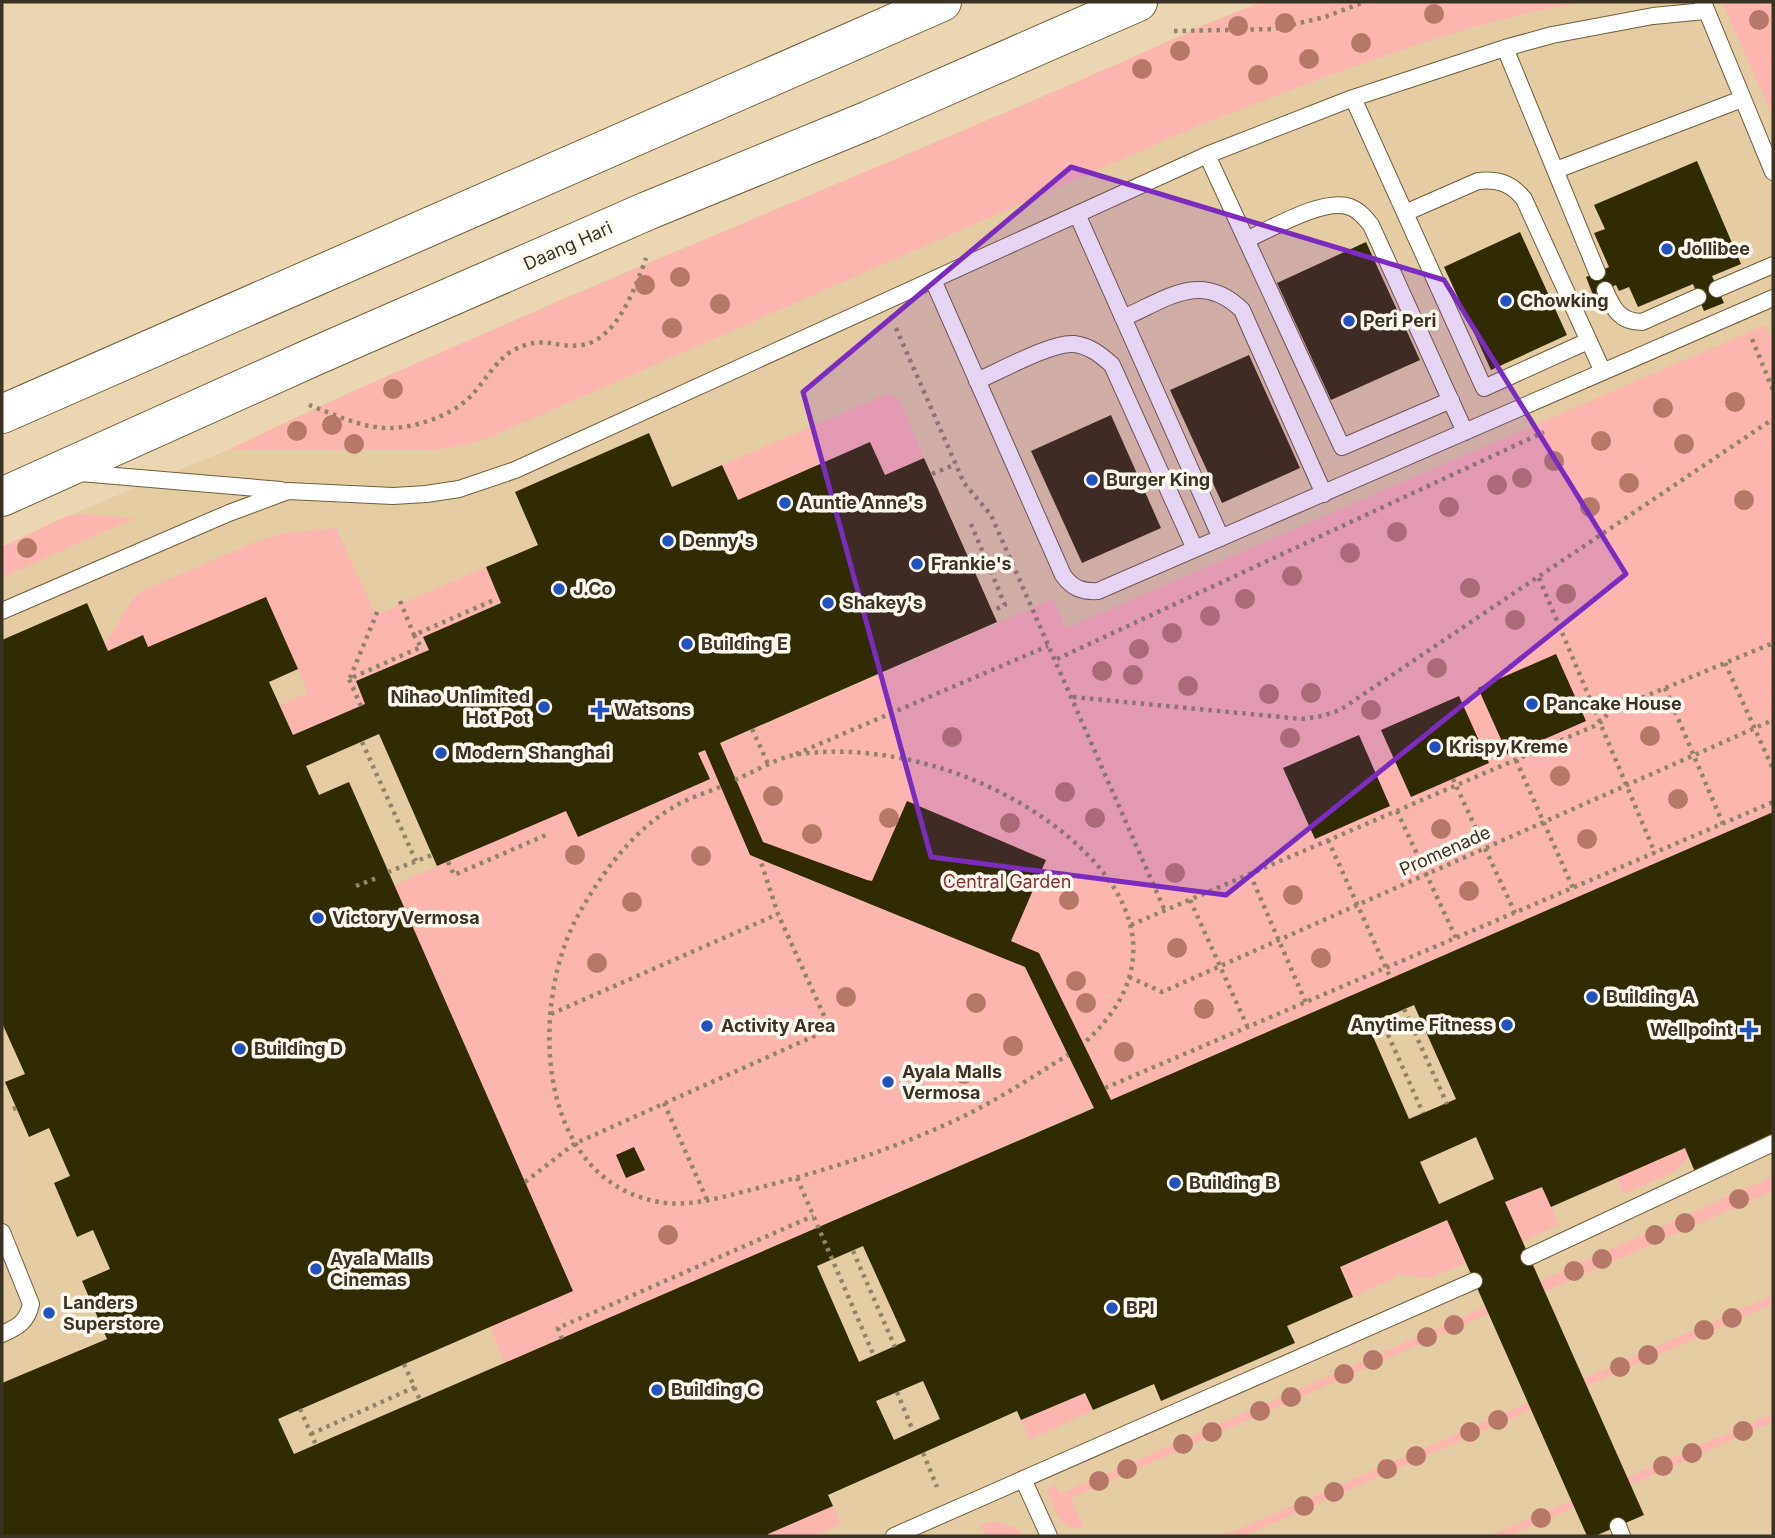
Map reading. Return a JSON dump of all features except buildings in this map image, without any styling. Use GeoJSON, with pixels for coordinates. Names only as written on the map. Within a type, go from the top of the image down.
{"type":"FeatureCollection","features":[{"type":"Feature","properties":{"kind":"main road"},"geometry":{"type":"LineString","coordinates":[[2,414],[942,2]]}},
{"type":"Feature","properties":{"kind":"main road","name":"Daang Hari"},"geometry":{"type":"LineString","coordinates":[[2,497],[524,265],[869,120],[1138,2]]}},
{"type":"Feature","properties":{"kind":"lane"},"geometry":{"type":"LineString","coordinates":[[60,470],[288,491],[393,496],[458,489],[515,470],[1207,155],[1353,97],[1506,48],[1602,24],[1704,6],[1773,172]]}},
{"type":"Feature","properties":{"kind":"lane"},"geometry":{"type":"LineString","coordinates":[[1506,48],[1597,272]]}},
{"type":"Feature","properties":{"kind":"lane"},"geometry":{"type":"LineString","coordinates":[[1353,97],[1484,388],[1588,341]]}},
{"type":"Feature","properties":{"kind":"lane"},"geometry":{"type":"LineString","coordinates":[[1556,170],[1742,99]]}},
{"type":"Feature","properties":{"kind":"lane"},"geometry":{"type":"LineString","coordinates":[[1207,155],[1342,447],[1451,400]]}},
{"type":"Feature","properties":{"kind":"lane"},"geometry":{"type":"LineString","coordinates":[[1405,213],[1479,181],[1503,182],[1516,188],[1524,199],[1603,372]]}},
{"type":"Feature","properties":{"kind":"lane"},"geometry":{"type":"LineString","coordinates":[[1246,240],[1322,206],[1343,205],[1362,214],[1371,225],[1465,432]]}},
{"type":"Feature","properties":{"kind":"lane"},"geometry":{"type":"LineString","coordinates":[[1077,214],[1221,538]]}},
{"type":"Feature","properties":{"kind":"lane"},"geometry":{"type":"LineString","coordinates":[[1717,289],[1773,265]]}},
{"type":"Feature","properties":{"kind":"lane"},"geometry":{"type":"LineString","coordinates":[[933,280],[1062,575],[1078,589],[1098,591],[1773,298]]}},
{"type":"Feature","properties":{"kind":"lane"},"geometry":{"type":"LineString","coordinates":[[1123,318],[1189,290],[1219,292],[1231,300],[1242,310],[1324,494]]}},
{"type":"Feature","properties":{"kind":"lane"},"geometry":{"type":"LineString","coordinates":[[1605,290],[1618,315],[1634,322],[1643,322],[1698,297]]}},
{"type":"Feature","properties":{"kind":"lane"},"geometry":{"type":"LineString","coordinates":[[978,381],[1059,345],[1074,344],[1101,355],[1112,365],[1195,550]]}},
{"type":"Feature","properties":{"kind":"lane"},"geometry":{"type":"LineString","coordinates":[[2,611],[229,513],[288,491]]}},
{"type":"Feature","properties":{"kind":"lane"},"geometry":{"type":"LineString","coordinates":[[1529,1257],[1773,1143]]}},
{"type":"Feature","properties":{"kind":"lane"},"geometry":{"type":"LineString","coordinates":[[2,1232],[31,1304],[29,1315],[23,1324],[2,1334]]}},
{"type":"Feature","properties":{"kind":"lane"},"geometry":{"type":"LineString","coordinates":[[894,1536],[1474,1281]]}},
{"type":"Feature","properties":{"kind":"lane"},"geometry":{"type":"LineString","coordinates":[[1023,1479],[1049,1536]]}},
{"type":"Feature","properties":{"kind":"path"},"geometry":{"type":"LineString","coordinates":[[1174,31],[1275,29],[1325,17],[1364,2]]}},
{"type":"Feature","properties":{"kind":"path"},"geometry":{"type":"LineString","coordinates":[[309,405],[350,420],[386,428],[420,423],[450,411],[468,399],[510,352],[536,342],[582,345],[598,338],[612,326],[624,309],[646,258]]}},
{"type":"Feature","properties":{"kind":"path"},"geometry":{"type":"LineString","coordinates":[[885,302],[964,483],[991,515],[1165,911]]}},
{"type":"Feature","properties":{"kind":"path"},"geometry":{"type":"LineString","coordinates":[[1740,313],[1773,390]]}},
{"type":"Feature","properties":{"kind":"path"},"geometry":{"type":"LineString","coordinates":[[1073,697],[1302,719],[1340,710],[1773,419]]}},
{"type":"Feature","properties":{"kind":"path"},"geometry":{"type":"LineString","coordinates":[[1056,659],[1548,430]]}},
{"type":"Feature","properties":{"kind":"path"},"geometry":{"type":"LineString","coordinates":[[932,474],[956,464]]}},
{"type":"Feature","properties":{"kind":"path"},"geometry":{"type":"LineString","coordinates":[[971,524],[1005,605],[992,611]]}},
{"type":"Feature","properties":{"kind":"path"},"geometry":{"type":"LineString","coordinates":[[1539,578],[1655,853]]}},
{"type":"Feature","properties":{"kind":"path"},"geometry":{"type":"LineString","coordinates":[[414,635],[494,600]]}},
{"type":"Feature","properties":{"kind":"path"},"geometry":{"type":"LineString","coordinates":[[349,679],[421,647],[400,601]]}},
{"type":"Feature","properties":{"kind":"path"},"geometry":{"type":"LineString","coordinates":[[361,705],[349,679],[378,610]]}},
{"type":"Feature","properties":{"kind":"path"},"geometry":{"type":"LineString","coordinates":[[1131,925],[1599,724],[1610,711],[1773,643]]}},
{"type":"Feature","properties":{"kind":"path"},"geometry":{"type":"LineString","coordinates":[[735,780],[1048,646]]}},
{"type":"Feature","properties":{"kind":"path"},"geometry":{"type":"LineString","coordinates":[[1725,663],[1773,769]]}},
{"type":"Feature","properties":{"kind":"path"},"geometry":{"type":"LineString","coordinates":[[1665,688],[1723,824]]}},
{"type":"Feature","properties":{"kind":"path","name":"Promenade"},"geometry":{"type":"LineString","coordinates":[[1129,977],[1162,992],[1773,720]]}},
{"type":"Feature","properties":{"kind":"path"},"geometry":{"type":"LineString","coordinates":[[752,729],[769,766]]}},
{"type":"Feature","properties":{"kind":"path"},"geometry":{"type":"LineString","coordinates":[[362,741],[416,861]]}},
{"type":"Feature","properties":{"kind":"path"},"geometry":{"type":"LineString","coordinates":[[792,756],[865,754],[901,759],[948,771],[1003,794],[1052,823],[1081,848],[1112,884],[1125,905],[1131,925],[1133,953],[1129,977],[1111,1017],[1083,1044]]}},
{"type":"Feature","properties":{"kind":"path"},"geometry":{"type":"LineString","coordinates":[[1516,760],[1573,888]]}},
{"type":"Feature","properties":{"kind":"path"},"geometry":{"type":"LineString","coordinates":[[1453,779],[1515,913]]}},
{"type":"Feature","properties":{"kind":"path"},"geometry":{"type":"LineString","coordinates":[[720,787],[672,807],[620,855],[597,884],[575,921],[563,953],[554,990],[549,1032],[552,1074],[561,1114],[574,1144],[595,1171],[613,1185],[655,1202],[677,1204],[707,1200],[844,1165],[960,1118],[1068,1055]]}},
{"type":"Feature","properties":{"kind":"path"},"geometry":{"type":"LineString","coordinates":[[1105,1088],[1773,802]]}},
{"type":"Feature","properties":{"kind":"path"},"geometry":{"type":"LineString","coordinates":[[1397,811],[1456,938]]}},
{"type":"Feature","properties":{"kind":"path"},"geometry":{"type":"LineString","coordinates":[[448,862],[454,875],[547,835]]}},
{"type":"Feature","properties":{"kind":"path"},"geometry":{"type":"LineString","coordinates":[[1328,841],[1391,979]]}},
{"type":"Feature","properties":{"kind":"path"},"geometry":{"type":"LineString","coordinates":[[388,872],[432,855]]}},
{"type":"Feature","properties":{"kind":"path"},"geometry":{"type":"LineString","coordinates":[[525,1182],[574,1144],[830,1029],[778,914],[760,859]]}},
{"type":"Feature","properties":{"kind":"path"},"geometry":{"type":"LineString","coordinates":[[1250,874],[1306,1003]]}},
{"type":"Feature","properties":{"kind":"path"},"geometry":{"type":"LineString","coordinates":[[356,886],[377,878]]}},
{"type":"Feature","properties":{"kind":"path"},"geometry":{"type":"LineString","coordinates":[[1190,900],[1248,1028]]}},
{"type":"Feature","properties":{"kind":"path"},"geometry":{"type":"LineString","coordinates":[[551,1014],[778,914]]}},
{"type":"Feature","properties":{"kind":"path"},"geometry":{"type":"LineString","coordinates":[[1405,1009],[1447,1104]]}},
{"type":"Feature","properties":{"kind":"path"},"geometry":{"type":"LineString","coordinates":[[1381,1019],[1423,1113]]}},
{"type":"Feature","properties":{"kind":"path"},"geometry":{"type":"LineString","coordinates":[[664,1103],[707,1200]]}},
{"type":"Feature","properties":{"kind":"path"},"geometry":{"type":"LineString","coordinates":[[797,1178],[874,1356]]}},
{"type":"Feature","properties":{"kind":"path"},"geometry":{"type":"LineString","coordinates":[[562,1339],[558,1328],[813,1216]]}},
{"type":"Feature","properties":{"kind":"path"},"geometry":{"type":"LineString","coordinates":[[853,1251],[895,1347]]}},
{"type":"Feature","properties":{"kind":"path"},"geometry":{"type":"LineString","coordinates":[[404,1364],[420,1400]]}},
{"type":"Feature","properties":{"kind":"path"},"geometry":{"type":"LineString","coordinates":[[311,1434],[415,1387]]}},
{"type":"Feature","properties":{"kind":"path"},"geometry":{"type":"LineString","coordinates":[[897,1392],[913,1431]]}},
{"type":"Feature","properties":{"kind":"path"},"geometry":{"type":"LineString","coordinates":[[300,1409],[316,1445]]}},
{"type":"Feature","properties":{"kind":"path"},"geometry":{"type":"LineString","coordinates":[[923,1453],[947,1513]]}},
{"type":"Feature","properties":{"kind":"highlighted area"},"geometry":{"type":"Polygon","coordinates":[[[1071,167],[1444,280],[1626,574],[1226,895],[931,857],[803,392],[1071,167]]]}},
{"type":"Feature","properties":{"kind":"shaded area","name":"Ayala Malls Vermosa"},"geometry":{"type":"Polygon","coordinates":[[[1262,2],[1773,2],[1773,1536],[2,1536],[2,547],[67,516],[230,449],[341,396],[564,298],[864,173],[1202,25],[1262,2]]]}},
{"type":"Feature","properties":{"kind":"green space"},"geometry":{"type":"Polygon","coordinates":[[[1262,2],[1583,2],[1515,16],[1433,40],[1352,67],[1193,128],[488,438],[439,449],[230,449],[544,308],[1262,2]]]}},
{"type":"Feature","properties":{"kind":"green space"},"geometry":{"type":"Polygon","coordinates":[[[1722,2],[1773,2],[1773,117],[1722,2]]]}},
{"type":"Feature","properties":{"kind":"green space","name":"Central Garden"},"geometry":{"type":"Polygon","coordinates":[[[1765,325],[1773,343],[1773,812],[505,1363],[490,1327],[572,1291],[394,885],[1053,599],[1066,628],[1765,325]]]}},
{"type":"Feature","properties":{"kind":"green space"},"geometry":{"type":"Polygon","coordinates":[[[887,394],[898,398],[901,403],[924,458],[885,475],[870,442],[738,500],[722,465],[887,394]]]}},
{"type":"Feature","properties":{"kind":"green space"},"geometry":{"type":"Polygon","coordinates":[[[86,514],[134,518],[2,578],[2,547],[67,516],[86,514]]]}},
{"type":"Feature","properties":{"kind":"green space"},"geometry":{"type":"Polygon","coordinates":[[[336,528],[376,615],[486,567],[501,603],[423,638],[429,650],[356,681],[365,704],[293,735],[280,705],[308,693],[266,597],[148,647],[143,635],[108,651],[106,643],[132,600],[142,591],[255,542],[284,533],[336,528]]]}},
{"type":"Feature","properties":{"kind":"green space"},"geometry":{"type":"Polygon","coordinates":[[[1685,1148],[1689,1157],[1674,1172],[1624,1194],[1617,1178],[1685,1148]]]}},
{"type":"Feature","properties":{"kind":"green space"},"geometry":{"type":"Polygon","coordinates":[[[1773,1176],[1773,1191],[1539,1294],[1529,1286],[1773,1176]]]}},
{"type":"Feature","properties":{"kind":"green space"},"geometry":{"type":"Polygon","coordinates":[[[1539,1180],[1559,1225],[1517,1244],[1497,1198],[1539,1180]]]}},
{"type":"Feature","properties":{"kind":"green space"},"geometry":{"type":"Polygon","coordinates":[[[1449,1220],[1468,1262],[1430,1278],[1401,1275],[1353,1297],[1340,1267],[1449,1220]]]}},
{"type":"Feature","properties":{"kind":"green space"},"geometry":{"type":"Polygon","coordinates":[[[1773,1295],[1773,1304],[1582,1388],[1578,1381],[1773,1295]]]}},
{"type":"Feature","properties":{"kind":"green space"},"geometry":{"type":"Polygon","coordinates":[[[1492,1304],[1495,1311],[1071,1498],[1083,1527],[1068,1527],[1058,1518],[1046,1490],[1055,1485],[1060,1494],[1492,1304]]]}},
{"type":"Feature","properties":{"kind":"green space"},"geometry":{"type":"Polygon","coordinates":[[[1085,1393],[1093,1410],[1030,1440],[1021,1420],[1085,1393]]]}},
{"type":"Feature","properties":{"kind":"green space"},"geometry":{"type":"Polygon","coordinates":[[[1536,1399],[1539,1406],[1244,1536],[1223,1536],[1536,1399]]]}},
{"type":"Feature","properties":{"kind":"green space"},"geometry":{"type":"Polygon","coordinates":[[[1773,1413],[1773,1422],[1626,1487],[1623,1479],[1773,1413]]]}},
{"type":"Feature","properties":{"kind":"green space"},"geometry":{"type":"Polygon","coordinates":[[[1579,1497],[1582,1504],[1508,1536],[1489,1536],[1579,1497]]]}},
{"type":"Feature","properties":{"kind":"green space"},"geometry":{"type":"Polygon","coordinates":[[[833,1506],[841,1524],[815,1536],[768,1534],[833,1506]]]}},
{"type":"Feature","properties":{"kind":"green space"},"geometry":{"type":"Polygon","coordinates":[[[993,1521],[1015,1527],[1024,1536],[986,1536],[980,1524],[993,1521]]]}},
{"type":"Feature","properties":{"kind":"place","name":"Jollibee"},"geometry":{"type":"Point","coordinates":[1667,249]}},
{"type":"Feature","properties":{"kind":"place","name":"Chowking"},"geometry":{"type":"Point","coordinates":[1506,301]}},
{"type":"Feature","properties":{"kind":"place","name":"Peri Peri"},"geometry":{"type":"Point","coordinates":[1349,321]}},
{"type":"Feature","properties":{"kind":"place","name":"Burger King"},"geometry":{"type":"Point","coordinates":[1092,480]}},
{"type":"Feature","properties":{"kind":"place","name":"Auntie Anne's"},"geometry":{"type":"Point","coordinates":[785,503]}},
{"type":"Feature","properties":{"kind":"place","name":"Denny's"},"geometry":{"type":"Point","coordinates":[668,541]}},
{"type":"Feature","properties":{"kind":"place","name":"Frankie's"},"geometry":{"type":"Point","coordinates":[917,564]}},
{"type":"Feature","properties":{"kind":"place","name":"J.Co"},"geometry":{"type":"Point","coordinates":[559,589]}},
{"type":"Feature","properties":{"kind":"place","name":"Shakey's"},"geometry":{"type":"Point","coordinates":[828,603]}},
{"type":"Feature","properties":{"kind":"place","name":"Building E"},"geometry":{"type":"Point","coordinates":[687,644]}},
{"type":"Feature","properties":{"kind":"place","name":"Pancake House"},"geometry":{"type":"Point","coordinates":[1532,704]}},
{"type":"Feature","properties":{"kind":"place","name":"Nihao Unlimited Hot Pot"},"geometry":{"type":"Point","coordinates":[544,707]}},
{"type":"Feature","properties":{"kind":"place","name":"Watsons"},"geometry":{"type":"Point","coordinates":[600,710]}},
{"type":"Feature","properties":{"kind":"place","name":"Krispy Kreme"},"geometry":{"type":"Point","coordinates":[1435,747]}},
{"type":"Feature","properties":{"kind":"place","name":"Modern Shanghai"},"geometry":{"type":"Point","coordinates":[441,753]}},
{"type":"Feature","properties":{"kind":"place","name":"Victory Vermosa"},"geometry":{"type":"Point","coordinates":[318,918]}},
{"type":"Feature","properties":{"kind":"place","name":"Building A"},"geometry":{"type":"Point","coordinates":[1592,997]}},
{"type":"Feature","properties":{"kind":"place","name":"Anytime Fitness"},"geometry":{"type":"Point","coordinates":[1507,1025]}},
{"type":"Feature","properties":{"kind":"place","name":"Activity Area"},"geometry":{"type":"Point","coordinates":[707,1026]}},
{"type":"Feature","properties":{"kind":"place","name":"Wellpoint"},"geometry":{"type":"Point","coordinates":[1749,1030]}},
{"type":"Feature","properties":{"kind":"place","name":"Building D"},"geometry":{"type":"Point","coordinates":[240,1049]}},
{"type":"Feature","properties":{"kind":"place","name":"Ayala Malls Vermosa"},"geometry":{"type":"Point","coordinates":[888,1082]}},
{"type":"Feature","properties":{"kind":"place","name":"Building B"},"geometry":{"type":"Point","coordinates":[1175,1183]}},
{"type":"Feature","properties":{"kind":"place","name":"Ayala Malls Cinemas"},"geometry":{"type":"Point","coordinates":[316,1269]}},
{"type":"Feature","properties":{"kind":"place","name":"BPI"},"geometry":{"type":"Point","coordinates":[1112,1308]}},
{"type":"Feature","properties":{"kind":"place","name":"Landers Superstore"},"geometry":{"type":"Point","coordinates":[49,1313]}},
{"type":"Feature","properties":{"kind":"place","name":"Building C"},"geometry":{"type":"Point","coordinates":[657,1390]}}]}
